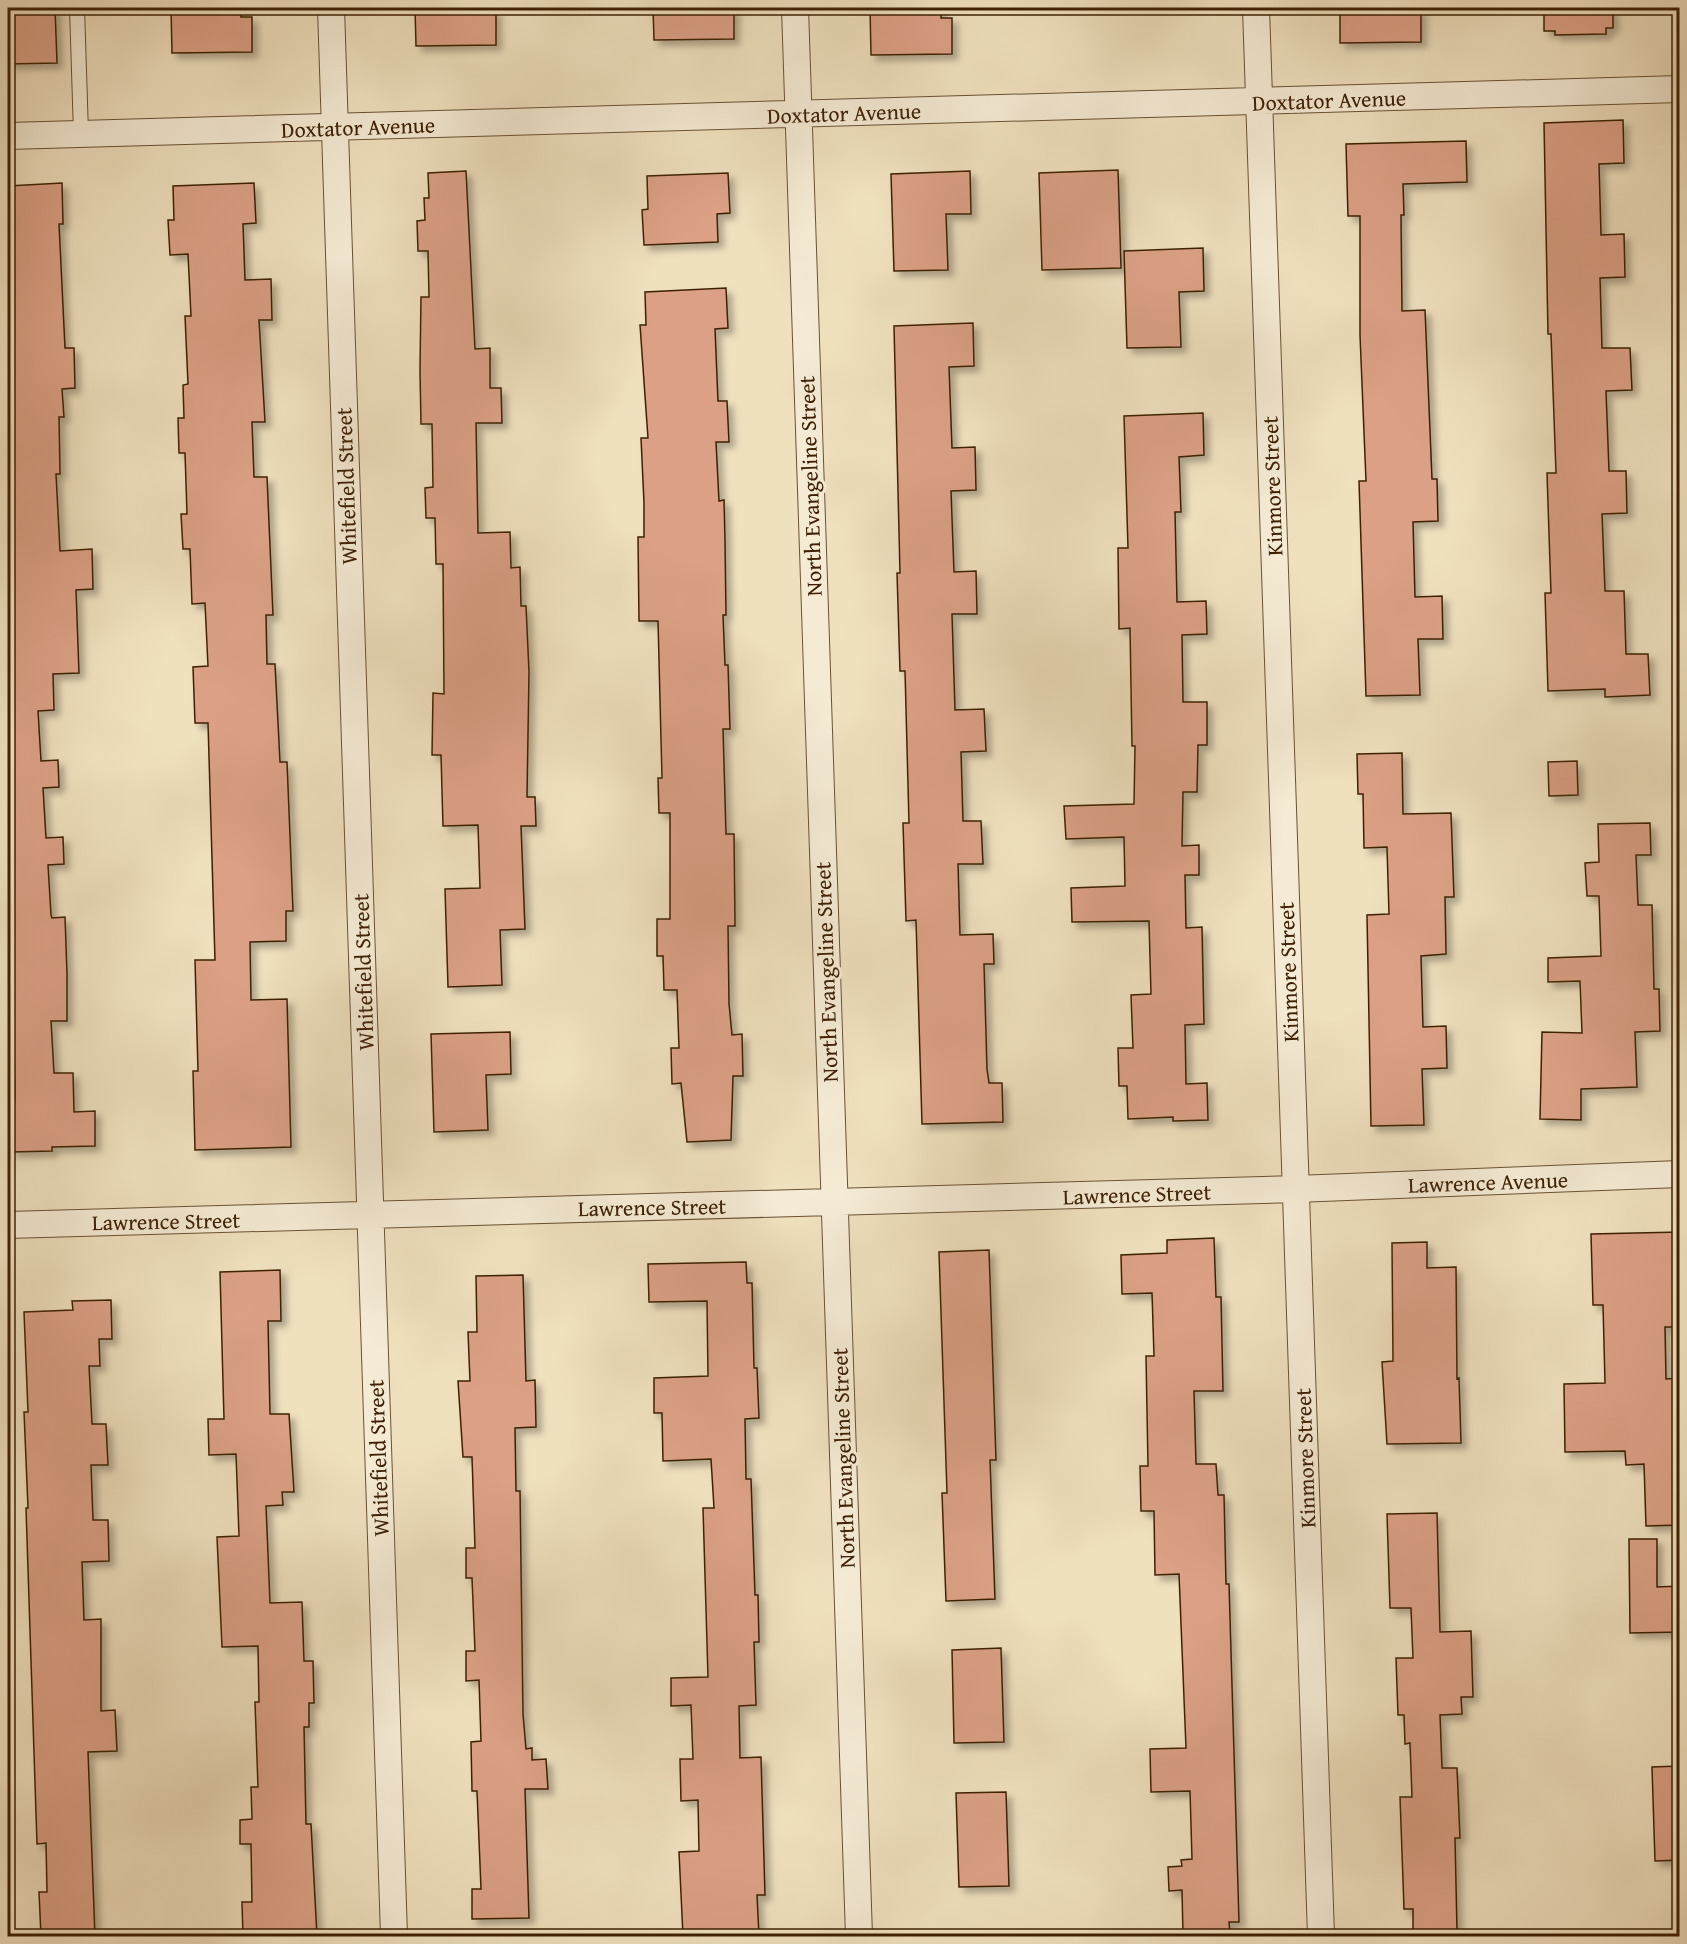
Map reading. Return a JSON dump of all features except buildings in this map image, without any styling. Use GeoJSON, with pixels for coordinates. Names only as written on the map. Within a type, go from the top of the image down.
{"type":"FeatureCollection","features":[{"type":"Feature","properties":{"kind":"street","name":"Whitefield Street"},"geometry":{"type":"LineString","coordinates":[[331,8],[394,1936]]}},
{"type":"Feature","properties":{"kind":"street","name":"North Evangeline Street"},"geometry":{"type":"LineString","coordinates":[[795,8],[859,1936]]}},
{"type":"Feature","properties":{"kind":"street","name":"Kinmore Street"},"geometry":{"type":"LineString","coordinates":[[1256,8],[1321,1936]]}},
{"type":"Feature","properties":{"kind":"street","name":"Doxtator Avenue"},"geometry":{"type":"LineString","coordinates":[[8,136],[1680,89]]}},
{"type":"Feature","properties":{"kind":"street","name":"Lawrence Avenue"},"geometry":{"type":"LineString","coordinates":[[1296,1189],[1680,1174]]}},
{"type":"Feature","properties":{"kind":"street","name":"Lawrence Street"},"geometry":{"type":"LineString","coordinates":[[8,1225],[1296,1189]]}},
{"type":"Feature","properties":{"kind":"lane"},"geometry":{"type":"LineString","coordinates":[[77,8],[81,134]]}}]}
